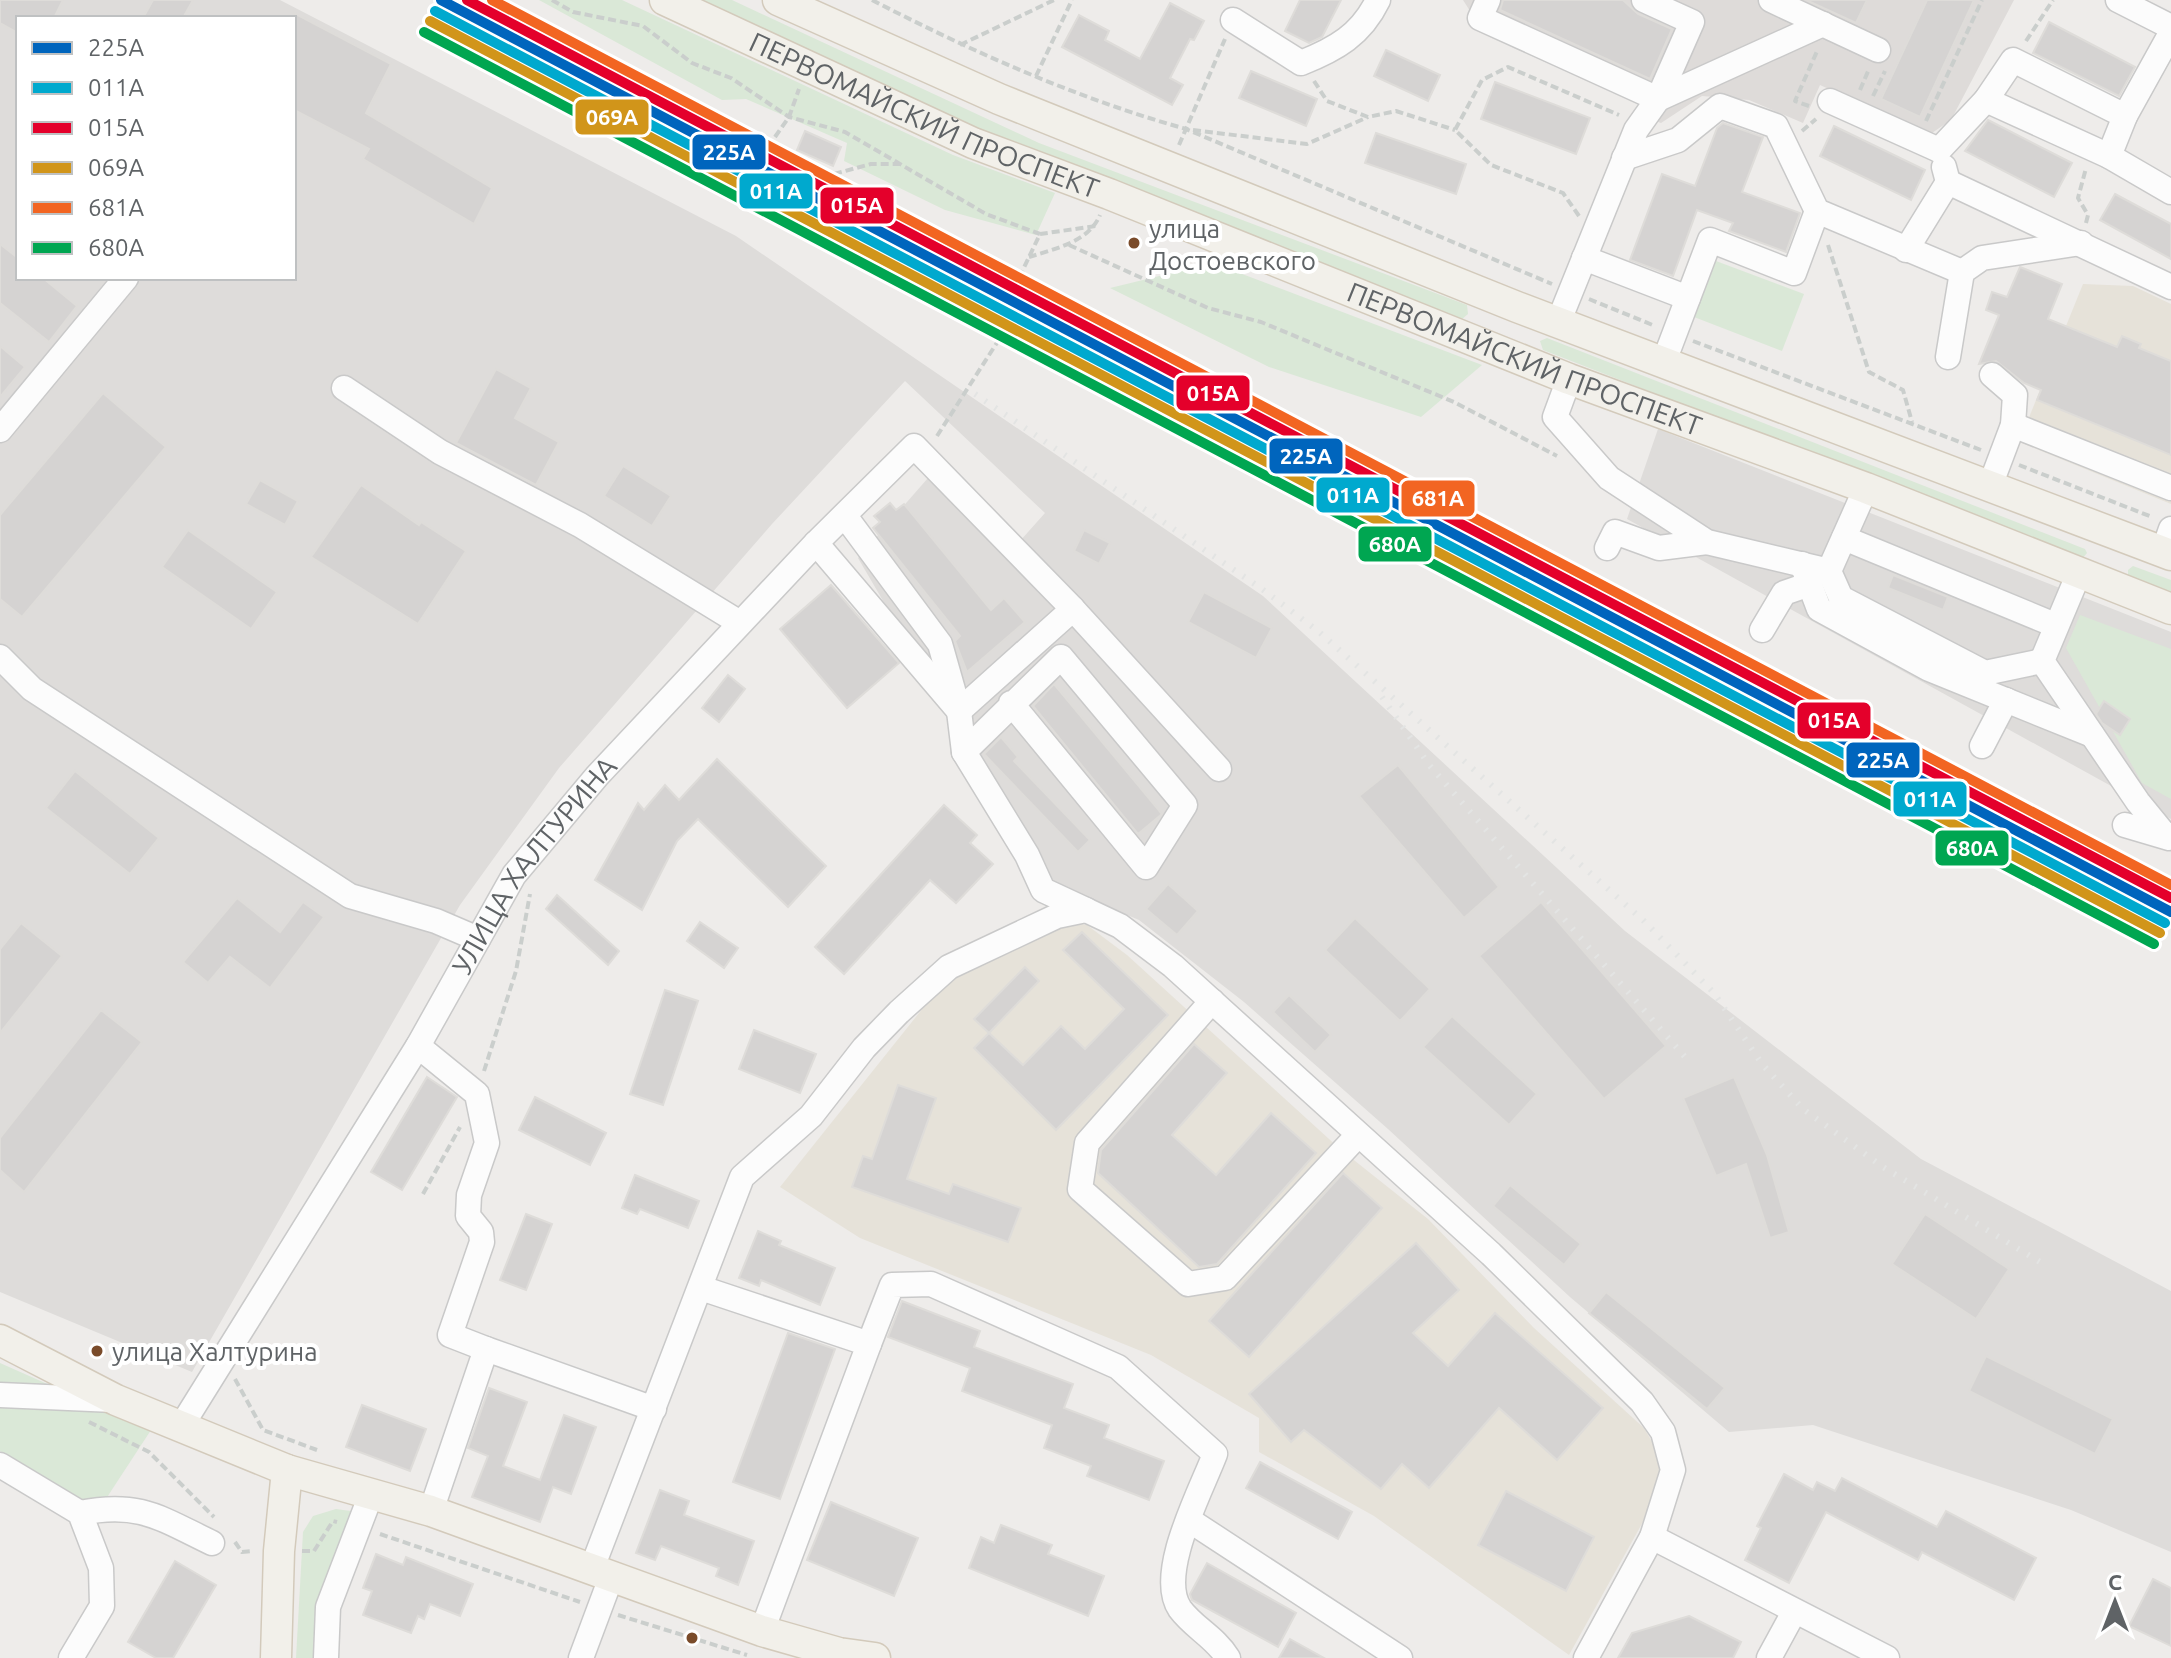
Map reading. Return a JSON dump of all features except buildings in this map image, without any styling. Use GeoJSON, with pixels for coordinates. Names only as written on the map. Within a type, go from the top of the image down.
{"type":"FeatureCollection","features":[{"type":"Feature","properties":{"kind":"main road","name":"ПЕРВОМАЙСКИЙ ПРОСПЕКТ"},"geometry":{"type":"LineString","coordinates":[[665,0],[973,143],[1109,194],[1569,379],[1866,488],[2171,609]]}},
{"type":"Feature","properties":{"kind":"main road","name":"ПЕРВОМАЙСКИЙ ПРОСПЕКТ"},"geometry":{"type":"LineString","coordinates":[[778,0],[999,99],[1663,364],[1995,472],[2118,535],[2165,539]]}},
{"type":"Feature","properties":{"kind":"main road"},"geometry":{"type":"LineString","coordinates":[[1501,351],[1517,307]]}},
{"type":"Feature","properties":{"kind":"main road"},"geometry":{"type":"LineString","coordinates":[[2089,577],[2118,535]]}},
{"type":"Feature","properties":{"kind":"main road"},"geometry":{"type":"LineString","coordinates":[[0,1340],[116,1400],[287,1470],[431,1511],[602,1572],[759,1644],[875,1658]]}},
{"type":"Feature","properties":{"kind":"main road"},"geometry":{"type":"LineString","coordinates":[[276,1658],[279,1551],[287,1470]]}},
{"type":"Feature","properties":{"kind":"street"},"geometry":{"type":"LineString","coordinates":[[1233,20],[1301,63],[1341,47],[1369,19],[1378,0]]}},
{"type":"Feature","properties":{"kind":"street"},"geometry":{"type":"LineString","coordinates":[[1488,0],[1480,18],[1658,99],[1823,24]]}},
{"type":"Feature","properties":{"kind":"street"},"geometry":{"type":"LineString","coordinates":[[1558,323],[1636,130],[1658,99],[1692,22],[1670,6],[1644,0]]}},
{"type":"Feature","properties":{"kind":"street"},"geometry":{"type":"LineString","coordinates":[[1771,0],[1878,50]]}},
{"type":"Feature","properties":{"kind":"street"},"geometry":{"type":"LineString","coordinates":[[2118,0],[2171,27]]}},
{"type":"Feature","properties":{"kind":"street"},"geometry":{"type":"LineString","coordinates":[[2109,156],[2125,116],[2171,33]]}},
{"type":"Feature","properties":{"kind":"street"},"geometry":{"type":"LineString","coordinates":[[1939,150],[1986,100],[2013,60],[2125,116]]}},
{"type":"Feature","properties":{"kind":"street"},"geometry":{"type":"LineString","coordinates":[[1986,100],[2109,156],[2171,192]]}},
{"type":"Feature","properties":{"kind":"street"},"geometry":{"type":"LineString","coordinates":[[1820,104],[1939,150]]}},
{"type":"Feature","properties":{"kind":"street"},"geometry":{"type":"LineString","coordinates":[[1624,158],[1678,140],[1720,106],[1776,126],[1784,137],[1817,211],[1962,272]]}},
{"type":"Feature","properties":{"kind":"street"},"geometry":{"type":"LineString","coordinates":[[1906,250],[1948,182],[1939,150]]}},
{"type":"Feature","properties":{"kind":"street"},"geometry":{"type":"LineString","coordinates":[[1948,182],[2171,287]]}},
{"type":"Feature","properties":{"kind":"street"},"geometry":{"type":"LineString","coordinates":[[1663,364],[1710,240],[1794,273],[1817,211]]}},
{"type":"Feature","properties":{"kind":"street"},"geometry":{"type":"LineString","coordinates":[[1948,357],[1962,272],[1982,258],[2081,243]]}},
{"type":"Feature","properties":{"kind":"street"},"geometry":{"type":"LineString","coordinates":[[1584,258],[1688,298]]}},
{"type":"Feature","properties":{"kind":"street"},"geometry":{"type":"LineString","coordinates":[[0,430],[124,280]]}},
{"type":"Feature","properties":{"kind":"street"},"geometry":{"type":"LineString","coordinates":[[1992,375],[2015,395],[2013,425],[1995,472]]}},
{"type":"Feature","properties":{"kind":"street"},"geometry":{"type":"LineString","coordinates":[[1569,379],[1555,417],[1609,478],[1707,542],[1814,573],[1841,598],[1985,673],[2042,661]]}},
{"type":"Feature","properties":{"kind":"street"},"geometry":{"type":"LineString","coordinates":[[344,388],[440,452],[580,525],[740,623]]}},
{"type":"Feature","properties":{"kind":"street"},"geometry":{"type":"LineString","coordinates":[[2013,425],[2171,488]]}},
{"type":"Feature","properties":{"kind":"street"},"geometry":{"type":"LineString","coordinates":[[919,450],[1073,609],[1219,769]]}},
{"type":"Feature","properties":{"kind":"street","name":"УЛИЦА ХАЛТУРИНА"},"geometry":{"type":"LineString","coordinates":[[182,1425],[418,1046],[514,875],[597,776],[816,543],[919,450]]}},
{"type":"Feature","properties":{"kind":"street"},"geometry":{"type":"LineString","coordinates":[[1762,630],[1784,593],[1814,573],[1844,538],[1866,488]]}},
{"type":"Feature","properties":{"kind":"street"},"geometry":{"type":"LineString","coordinates":[[845,516],[940,644],[959,711],[964,752],[1027,855],[1043,890],[1120,926],[1212,1001],[1491,1254],[1642,1402],[1663,1432],[1673,1470],[1652,1537],[1586,1658]]}},
{"type":"Feature","properties":{"kind":"street"},"geometry":{"type":"LineString","coordinates":[[1607,548],[1615,532],[1659,548],[1707,542]]}},
{"type":"Feature","properties":{"kind":"street"},"geometry":{"type":"LineString","coordinates":[[1844,538],[2055,625]]}},
{"type":"Feature","properties":{"kind":"street"},"geometry":{"type":"LineString","coordinates":[[816,543],[959,711]]}},
{"type":"Feature","properties":{"kind":"street"},"geometry":{"type":"LineString","coordinates":[[1814,573],[1819,609],[1929,669],[2092,735]]}},
{"type":"Feature","properties":{"kind":"street"},"geometry":{"type":"LineString","coordinates":[[2042,661],[2055,625],[2089,577]]}},
{"type":"Feature","properties":{"kind":"street"},"geometry":{"type":"LineString","coordinates":[[959,711],[1073,609]]}},
{"type":"Feature","properties":{"kind":"street"},"geometry":{"type":"LineString","coordinates":[[0,657],[32,689],[350,896],[436,921],[478,939]]}},
{"type":"Feature","properties":{"kind":"street"},"geometry":{"type":"LineString","coordinates":[[964,752],[1011,703],[1061,657],[1185,805],[1146,867],[1011,703]]}},
{"type":"Feature","properties":{"kind":"street"},"geometry":{"type":"LineString","coordinates":[[2042,661],[2092,735],[2169,836]]}},
{"type":"Feature","properties":{"kind":"street"},"geometry":{"type":"LineString","coordinates":[[1982,746],[2006,700]]}},
{"type":"Feature","properties":{"kind":"street"},"geometry":{"type":"LineString","coordinates":[[2125,825],[2169,836]]}},
{"type":"Feature","properties":{"kind":"street"},"geometry":{"type":"LineString","coordinates":[[586,1657],[598,1608],[602,1572],[654,1409],[742,1177],[811,1116],[864,1048],[949,967],[1057,916],[1086,910]]}},
{"type":"Feature","properties":{"kind":"street"},"geometry":{"type":"LineString","coordinates":[[1212,1001],[1087,1143],[1080,1189],[1188,1284],[1225,1278],[1358,1135]]}},
{"type":"Feature","properties":{"kind":"street"},"geometry":{"type":"LineString","coordinates":[[418,1046],[477,1094],[487,1143],[469,1195],[468,1216],[481,1232],[482,1242],[450,1335],[654,1409]]}},
{"type":"Feature","properties":{"kind":"street"},"geometry":{"type":"LineString","coordinates":[[759,1644],[892,1285],[931,1284],[1118,1367],[1215,1454],[1170,1580],[1178,1607],[1218,1641],[1228,1658]]}},
{"type":"Feature","properties":{"kind":"street"},"geometry":{"type":"LineString","coordinates":[[701,1288],[869,1344]]}},
{"type":"Feature","properties":{"kind":"street"},"geometry":{"type":"LineString","coordinates":[[431,1511],[486,1349]]}},
{"type":"Feature","properties":{"kind":"street"},"geometry":{"type":"LineString","coordinates":[[0,1395],[116,1400]]}},
{"type":"Feature","properties":{"kind":"street"},"geometry":{"type":"LineString","coordinates":[[0,1465],[80,1513],[101,1568],[102,1606],[71,1658]]}},
{"type":"Feature","properties":{"kind":"street"},"geometry":{"type":"LineString","coordinates":[[326,1658],[328,1607],[372,1492]]}},
{"type":"Feature","properties":{"kind":"street"},"geometry":{"type":"LineString","coordinates":[[80,1513],[110,1507],[142,1510],[221,1535]]}},
{"type":"Feature","properties":{"kind":"street"},"geometry":{"type":"LineString","coordinates":[[1189,1520],[1400,1658]]}},
{"type":"Feature","properties":{"kind":"street"},"geometry":{"type":"LineString","coordinates":[[1652,1537],[1887,1658]]}},
{"type":"Feature","properties":{"kind":"street"},"geometry":{"type":"LineString","coordinates":[[1769,1658],[1794,1612]]}},
{"type":"Feature","properties":{"kind":"path"},"geometry":{"type":"LineString","coordinates":[[552,0],[573,12],[643,26],[692,63],[731,78],[789,117],[845,132],[986,214],[1040,234],[1096,226],[1069,245],[1029,257]]}},
{"type":"Feature","properties":{"kind":"path"},"geometry":{"type":"LineString","coordinates":[[872,0],[960,45],[1036,76],[1140,116],[1186,129],[1674,334],[1912,422],[1995,472],[2165,539]]}},
{"type":"Feature","properties":{"kind":"path"},"geometry":{"type":"LineString","coordinates":[[960,45],[1054,0]]}},
{"type":"Feature","properties":{"kind":"path"},"geometry":{"type":"LineString","coordinates":[[1036,76],[1072,0]]}},
{"type":"Feature","properties":{"kind":"path"},"geometry":{"type":"LineString","coordinates":[[1924,125],[1982,0]]}},
{"type":"Feature","properties":{"kind":"path"},"geometry":{"type":"LineString","coordinates":[[2013,60],[2053,0]]}},
{"type":"Feature","properties":{"kind":"path"},"geometry":{"type":"LineString","coordinates":[[1170,166],[1233,20]]}},
{"type":"Feature","properties":{"kind":"path"},"geometry":{"type":"LineString","coordinates":[[1871,101],[1892,56],[1878,50]]}},
{"type":"Feature","properties":{"kind":"path"},"geometry":{"type":"LineString","coordinates":[[1784,137],[1809,128],[1820,104],[1795,101],[1817,51]]}},
{"type":"Feature","properties":{"kind":"path"},"geometry":{"type":"LineString","coordinates":[[1301,63],[1327,101],[1368,117]]}},
{"type":"Feature","properties":{"kind":"path"},"geometry":{"type":"LineString","coordinates":[[775,137],[789,117],[807,64]]}},
{"type":"Feature","properties":{"kind":"path"},"geometry":{"type":"LineString","coordinates":[[1455,130],[1482,80],[1508,67],[1618,114],[1627,123],[1624,158]]}},
{"type":"Feature","properties":{"kind":"path"},"geometry":{"type":"LineString","coordinates":[[1856,100],[1868,73]]}},
{"type":"Feature","properties":{"kind":"path"},"geometry":{"type":"LineString","coordinates":[[1186,129],[1307,144],[1368,117],[1396,111],[1455,130],[1491,165],[1563,193],[1593,235]]}},
{"type":"Feature","properties":{"kind":"path"},"geometry":{"type":"LineString","coordinates":[[2081,243],[2088,215],[2078,198],[2087,166],[2109,156]]}},
{"type":"Feature","properties":{"kind":"path"},"geometry":{"type":"LineString","coordinates":[[834,174],[871,164],[902,164]]}},
{"type":"Feature","properties":{"kind":"path"},"geometry":{"type":"LineString","coordinates":[[1817,211],[1869,372],[1903,390],[1912,422]]}},
{"type":"Feature","properties":{"kind":"path"},"geometry":{"type":"LineString","coordinates":[[919,450],[1000,338],[1040,234]]}},
{"type":"Feature","properties":{"kind":"path"},"geometry":{"type":"LineString","coordinates":[[1069,245],[1208,308],[1261,322],[1454,402],[1568,461]]}},
{"type":"Feature","properties":{"kind":"path"},"geometry":{"type":"LineString","coordinates":[[423,1194],[477,1094],[516,971],[531,894]]}},
{"type":"Feature","properties":{"kind":"path"},"geometry":{"type":"LineString","coordinates":[[224,1360],[263,1430],[321,1452]]}},
{"type":"Feature","properties":{"kind":"path"},"geometry":{"type":"LineString","coordinates":[[80,1417],[149,1452],[221,1535],[242,1552],[314,1551]]}},
{"type":"Feature","properties":{"kind":"path"},"geometry":{"type":"LineString","coordinates":[[389,1537],[598,1608],[759,1644]]}},
{"type":"Feature","properties":{"kind":"shaded area"},"geometry":{"type":"Polygon","coordinates":[[[0,0],[280,0],[736,236],[1263,596],[1625,931],[1921,1159],[2171,1291],[2171,1552],[2071,1510],[1813,1425],[1729,1432],[1570,1297],[1388,1129],[1244,1002],[1139,920],[1047,881],[858,558],[928,478],[1011,551],[1045,513],[905,381],[772,524],[559,768],[460,905],[192,1372],[0,1292],[0,0]]]}},
{"type":"Feature","properties":{"kind":"shaded area"},"geometry":{"type":"Polygon","coordinates":[[[1463,0],[2014,0],[1951,120],[1929,135],[1820,85],[1803,123],[1749,100],[1702,96],[1661,123],[1637,114],[1640,104],[1514,48],[1477,22],[1463,0]]]}},
{"type":"Feature","properties":{"kind":"shaded area"},"geometry":{"type":"Polygon","coordinates":[[[2083,284],[2133,286],[2171,304],[2171,504],[2019,442],[2083,284]]]}},
{"type":"Feature","properties":{"kind":"shaded area"},"geometry":{"type":"Polygon","coordinates":[[[1658,429],[2171,632],[2171,819],[1627,519],[1658,429]]]}},
{"type":"Feature","properties":{"kind":"shaded area"},"geometry":{"type":"Polygon","coordinates":[[[1065,922],[1087,925],[1127,955],[1340,1149],[1428,1219],[1534,1328],[1644,1428],[1665,1464],[1644,1520],[1569,1655],[1374,1516],[1259,1452],[1259,1418],[1151,1355],[860,1238],[780,1187],[931,998],[959,969],[1065,922]]]}},
{"type":"Feature","properties":{"kind":"green space"},"geometry":{"type":"Polygon","coordinates":[[[539,0],[622,0],[953,155],[1055,193],[1036,235],[945,210],[844,161],[847,143],[746,99],[722,100],[539,0]]]}},
{"type":"Feature","properties":{"kind":"green space"},"geometry":{"type":"Polygon","coordinates":[[[699,0],[732,0],[1039,143],[1467,305],[1468,314],[1461,320],[1029,155],[699,0]]]}},
{"type":"Feature","properties":{"kind":"green space"},"geometry":{"type":"Polygon","coordinates":[[[1716,261],[1804,294],[1782,351],[1694,317],[1716,261]]]}},
{"type":"Feature","properties":{"kind":"green space"},"geometry":{"type":"Polygon","coordinates":[[[1213,263],[1482,365],[1421,417],[1269,367],[1110,288],[1213,263]]]}},
{"type":"Feature","properties":{"kind":"green space"},"geometry":{"type":"Polygon","coordinates":[[[1547,338],[2085,549],[2087,553],[2082,559],[1543,350],[1540,341],[1547,338]]]}},
{"type":"Feature","properties":{"kind":"green space"},"geometry":{"type":"Polygon","coordinates":[[[2133,566],[2171,580],[2171,592],[2128,575],[2128,570],[2133,566]]]}},
{"type":"Feature","properties":{"kind":"green space"},"geometry":{"type":"Polygon","coordinates":[[[2080,615],[2171,649],[2171,799],[2142,783],[2066,648],[2080,615]]]}},
{"type":"Feature","properties":{"kind":"green space"},"geometry":{"type":"Polygon","coordinates":[[[0,1363],[151,1430],[98,1511],[0,1451],[0,1363]]]}},
{"type":"Feature","properties":{"kind":"green space"},"geometry":{"type":"Polygon","coordinates":[[[336,1509],[358,1512],[323,1658],[296,1658],[303,1532],[313,1516],[336,1509]]]}},
{"type":"Feature","properties":{"kind":"railway"},"geometry":{"type":"LineString","coordinates":[[975,394],[1262,589],[1318,631],[1644,921],[1714,993],[1762,1064],[1803,1109],[1883,1167],[2040,1262]]}},
{"type":"Feature","properties":{"kind":"railway"},"geometry":{"type":"LineString","coordinates":[[1382,697],[1430,766],[1686,1058]]}},
{"type":"Feature","properties":{"kind":"transit line","name":"225А"},"geometry":{"type":"LineString","coordinates":[[441,0],[2171,912]]}},
{"type":"Feature","properties":{"kind":"transit line","name":"015А"},"geometry":{"type":"LineString","coordinates":[[467,0],[2171,898]]}},
{"type":"Feature","properties":{"kind":"transit line","name":"681А"},"geometry":{"type":"LineString","coordinates":[[492,0],[2171,885]]}},
{"type":"Feature","properties":{"kind":"transit line","name":"011А"},"geometry":{"type":"LineString","coordinates":[[435,11],[2165,923]]}},
{"type":"Feature","properties":{"kind":"transit line","name":"069А"},"geometry":{"type":"LineString","coordinates":[[430,21],[2160,933]]}},
{"type":"Feature","properties":{"kind":"transit line","name":"680А"},"geometry":{"type":"LineString","coordinates":[[424,32],[2154,944]]}},
{"type":"Feature","properties":{"kind":"place","name":"улица Достоевского"},"geometry":{"type":"Point","coordinates":[1134,243]}},
{"type":"Feature","properties":{"kind":"place","name":"улица Халтурина"},"geometry":{"type":"Point","coordinates":[97,1351]}}]}
